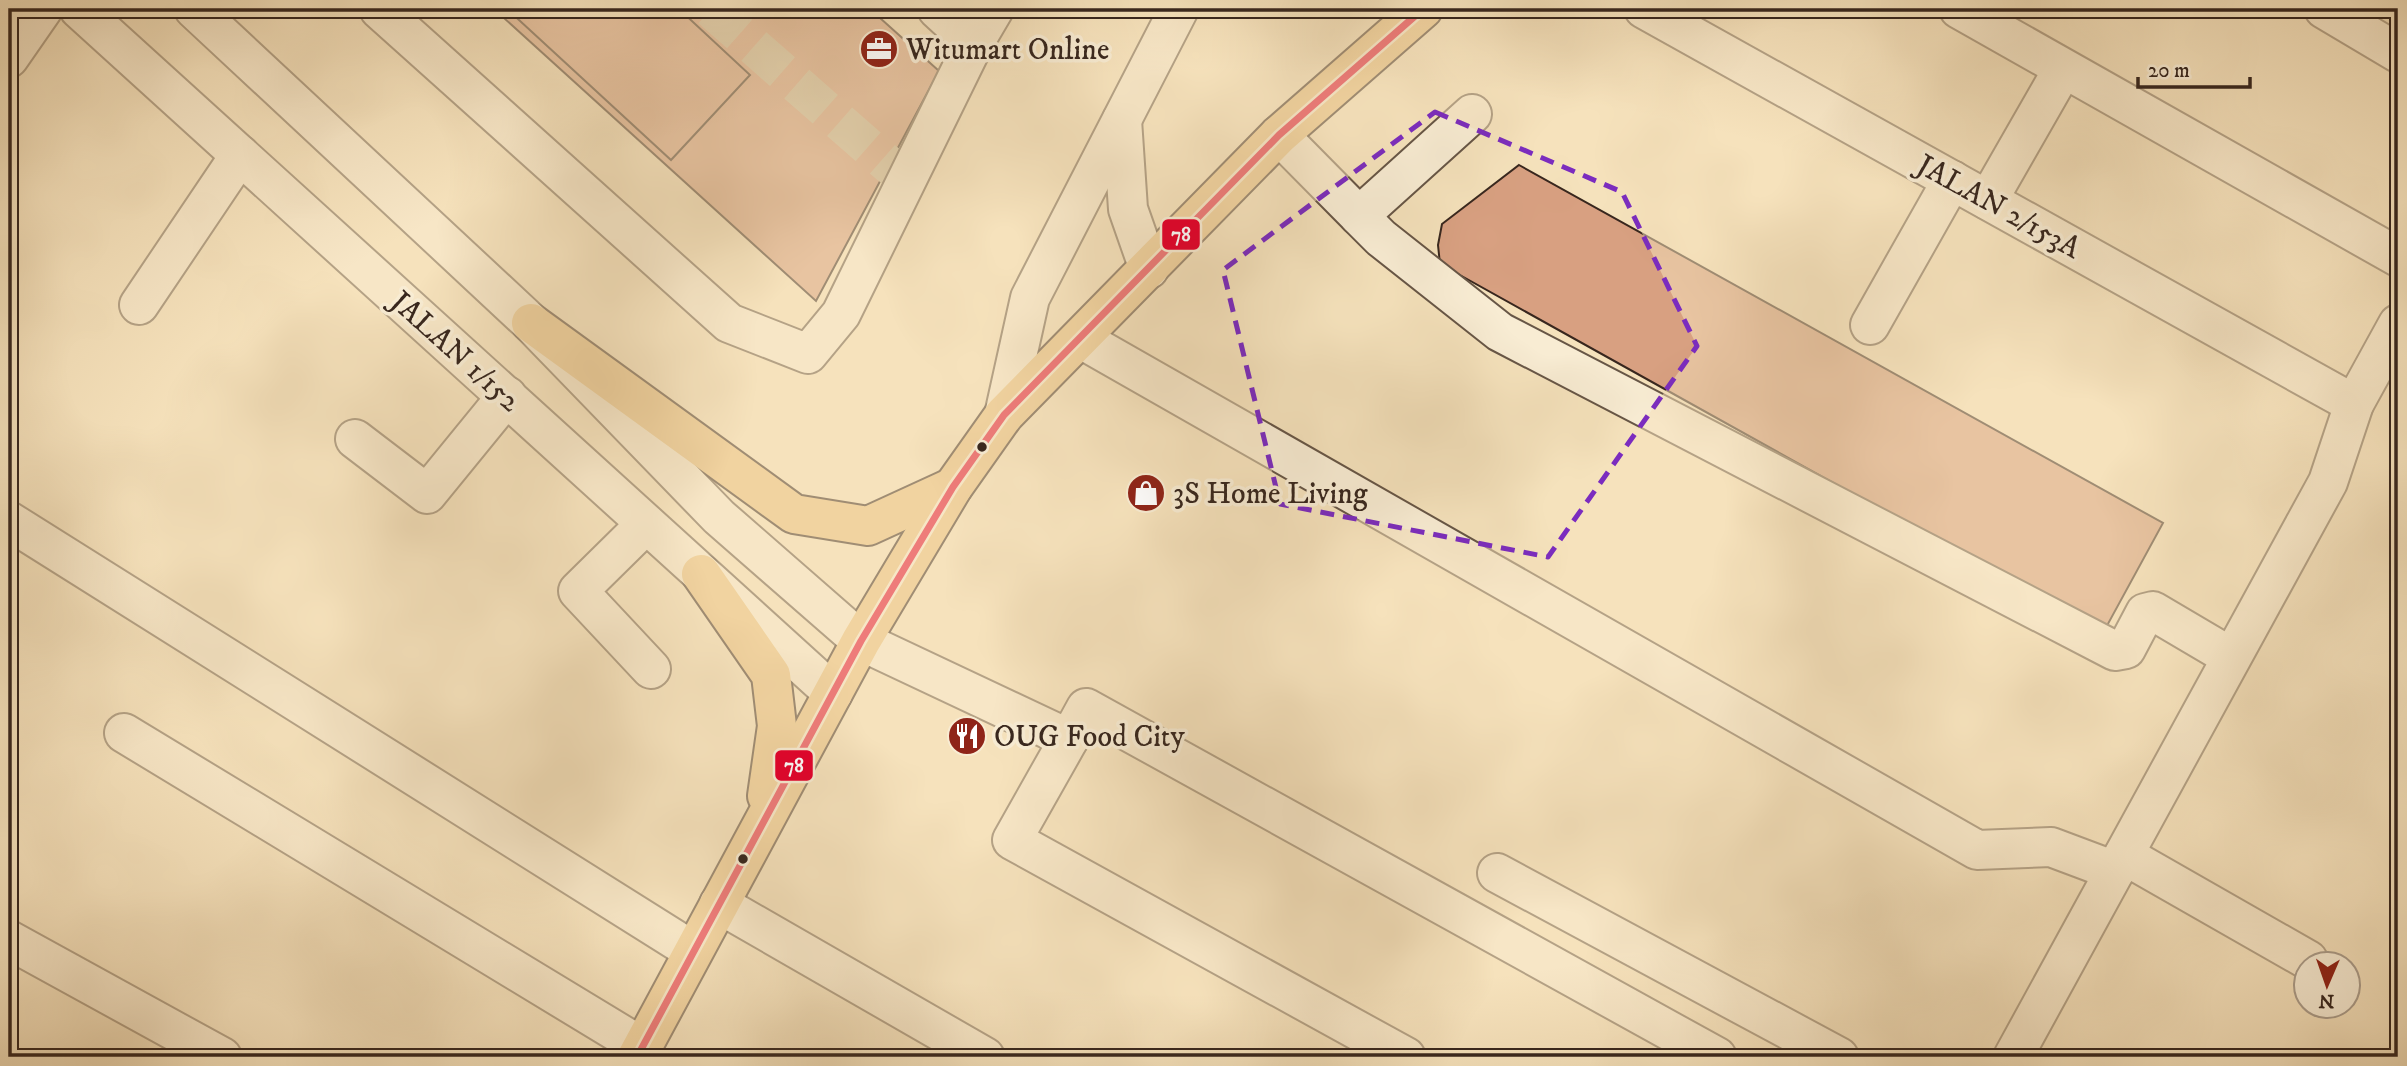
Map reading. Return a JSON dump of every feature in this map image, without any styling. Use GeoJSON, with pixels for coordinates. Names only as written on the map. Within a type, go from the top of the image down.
{"type":"FeatureCollection","features":[{"type":"Feature","properties":{"kind":"main road"},"geometry":{"type":"LineString","coordinates":[[640,1052],[861,640],[953,487],[1004,415],[1279,135],[1423,9]]}},
{"type":"Feature","properties":{"kind":"main road"},"geometry":{"type":"LineString","coordinates":[[531,323],[794,514],[868,526],[953,487]]}},
{"type":"Feature","properties":{"kind":"main road"},"geometry":{"type":"LineString","coordinates":[[701,574],[771,676],[777,726],[764,819]]}},
{"type":"Feature","properties":{"kind":"street"},"geometry":{"type":"LineString","coordinates":[[9,58],[43,9]]}},
{"type":"Feature","properties":{"kind":"street","name":"JALAN 1/152"},"geometry":{"type":"LineString","coordinates":[[79,9],[833,693]]}},
{"type":"Feature","properties":{"kind":"street"},"geometry":{"type":"LineString","coordinates":[[194,9],[531,323],[719,517],[861,640],[1069,739]]}},
{"type":"Feature","properties":{"kind":"street"},"geometry":{"type":"LineString","coordinates":[[379,9],[729,323],[808,354],[841,314],[974,43],[994,9]]}},
{"type":"Feature","properties":{"kind":"street"},"geometry":{"type":"LineString","coordinates":[[937,9],[974,43]]}},
{"type":"Feature","properties":{"kind":"street"},"geometry":{"type":"LineString","coordinates":[[1004,415],[1030,298],[1179,9]]}},
{"type":"Feature","properties":{"kind":"street","name":"JALAN 2/153A"},"geometry":{"type":"LineString","coordinates":[[1644,9],[2354,404]]}},
{"type":"Feature","properties":{"kind":"street"},"geometry":{"type":"LineString","coordinates":[[1959,9],[2398,257]]}},
{"type":"Feature","properties":{"kind":"street"},"geometry":{"type":"LineString","coordinates":[[2324,9],[2398,53]]}},
{"type":"Feature","properties":{"kind":"street"},"geometry":{"type":"LineString","coordinates":[[1988,200],[2063,69]]}},
{"type":"Feature","properties":{"kind":"street"},"geometry":{"type":"LineString","coordinates":[[1359,216],[1472,114]]}},
{"type":"Feature","properties":{"kind":"street"},"geometry":{"type":"LineString","coordinates":[[1122,118],[1128,209],[1149,269]]}},
{"type":"Feature","properties":{"kind":"street"},"geometry":{"type":"LineString","coordinates":[[1279,135],[1381,237],[1500,332],[2115,651],[2126,649],[2145,613],[2153,611],[2231,657]]}},
{"type":"Feature","properties":{"kind":"street"},"geometry":{"type":"LineString","coordinates":[[139,305],[240,155]]}},
{"type":"Feature","properties":{"kind":"street"},"geometry":{"type":"LineString","coordinates":[[1870,325],[1952,180]]}},
{"type":"Feature","properties":{"kind":"street"},"geometry":{"type":"LineString","coordinates":[[2013,1057],[2328,482],[2354,404],[2398,324]]}},
{"type":"Feature","properties":{"kind":"street"},"geometry":{"type":"LineString","coordinates":[[1081,339],[1977,850],[2051,847],[2119,863],[2292,952]]}},
{"type":"Feature","properties":{"kind":"street"},"geometry":{"type":"LineString","coordinates":[[355,439],[427,494],[507,396]]}},
{"type":"Feature","properties":{"kind":"street"},"geometry":{"type":"LineString","coordinates":[[9,521],[693,951]]}},
{"type":"Feature","properties":{"kind":"street"},"geometry":{"type":"LineString","coordinates":[[646,524],[578,591],[651,669]]}},
{"type":"Feature","properties":{"kind":"street"},"geometry":{"type":"LineString","coordinates":[[1406,1057],[1012,840],[1086,708],[1717,1057]]}},
{"type":"Feature","properties":{"kind":"street"},"geometry":{"type":"LineString","coordinates":[[124,733],[640,1052]]}},
{"type":"Feature","properties":{"kind":"street"},"geometry":{"type":"LineString","coordinates":[[1497,873],[1839,1057]]}},
{"type":"Feature","properties":{"kind":"street"},"geometry":{"type":"LineString","coordinates":[[719,904],[985,1057]]}},
{"type":"Feature","properties":{"kind":"street"},"geometry":{"type":"LineString","coordinates":[[9,940],[222,1057]]}},
{"type":"Feature","properties":{"kind":"highlighted area"},"geometry":{"type":"Polygon","coordinates":[[[1435,112],[1622,192],[1697,346],[1548,557],[1280,504],[1223,270],[1435,112]]]}},
{"type":"Feature","properties":{"kind":"building"},"geometry":{"type":"Polygon","coordinates":[[[494,9],[870,9],[939,71],[816,301],[494,9]]]}},
{"type":"Feature","properties":{"kind":"building"},"geometry":{"type":"Polygon","coordinates":[[[507,9],[679,9],[750,75],[671,160],[507,9]]]}},
{"type":"Feature","properties":{"kind":"building"},"geometry":{"type":"Polygon","coordinates":[[[1519,165],[2163,523],[2103,633],[1440,264],[1438,245],[1442,224],[1519,165]]]}},
{"type":"Feature","properties":{"kind":"tunnel"},"geometry":{"type":"LineString","coordinates":[[711,9],[889,165],[908,178]]}},
{"type":"Feature","properties":{"kind":"transit line","name":"78"},"geometry":{"type":"LineString","coordinates":[[637,1057],[861,641],[953,487],[1004,415],[1279,135],[1423,9]]}},
{"type":"Feature","properties":{"kind":"place","name":"Witumart Online"},"geometry":{"type":"Point","coordinates":[879,49]}},
{"type":"Feature","properties":{"kind":"place","name":"3S Home Living"},"geometry":{"type":"Point","coordinates":[1146,493]}},
{"type":"Feature","properties":{"kind":"place","name":"OUG Food City"},"geometry":{"type":"Point","coordinates":[967,736]}}]}
